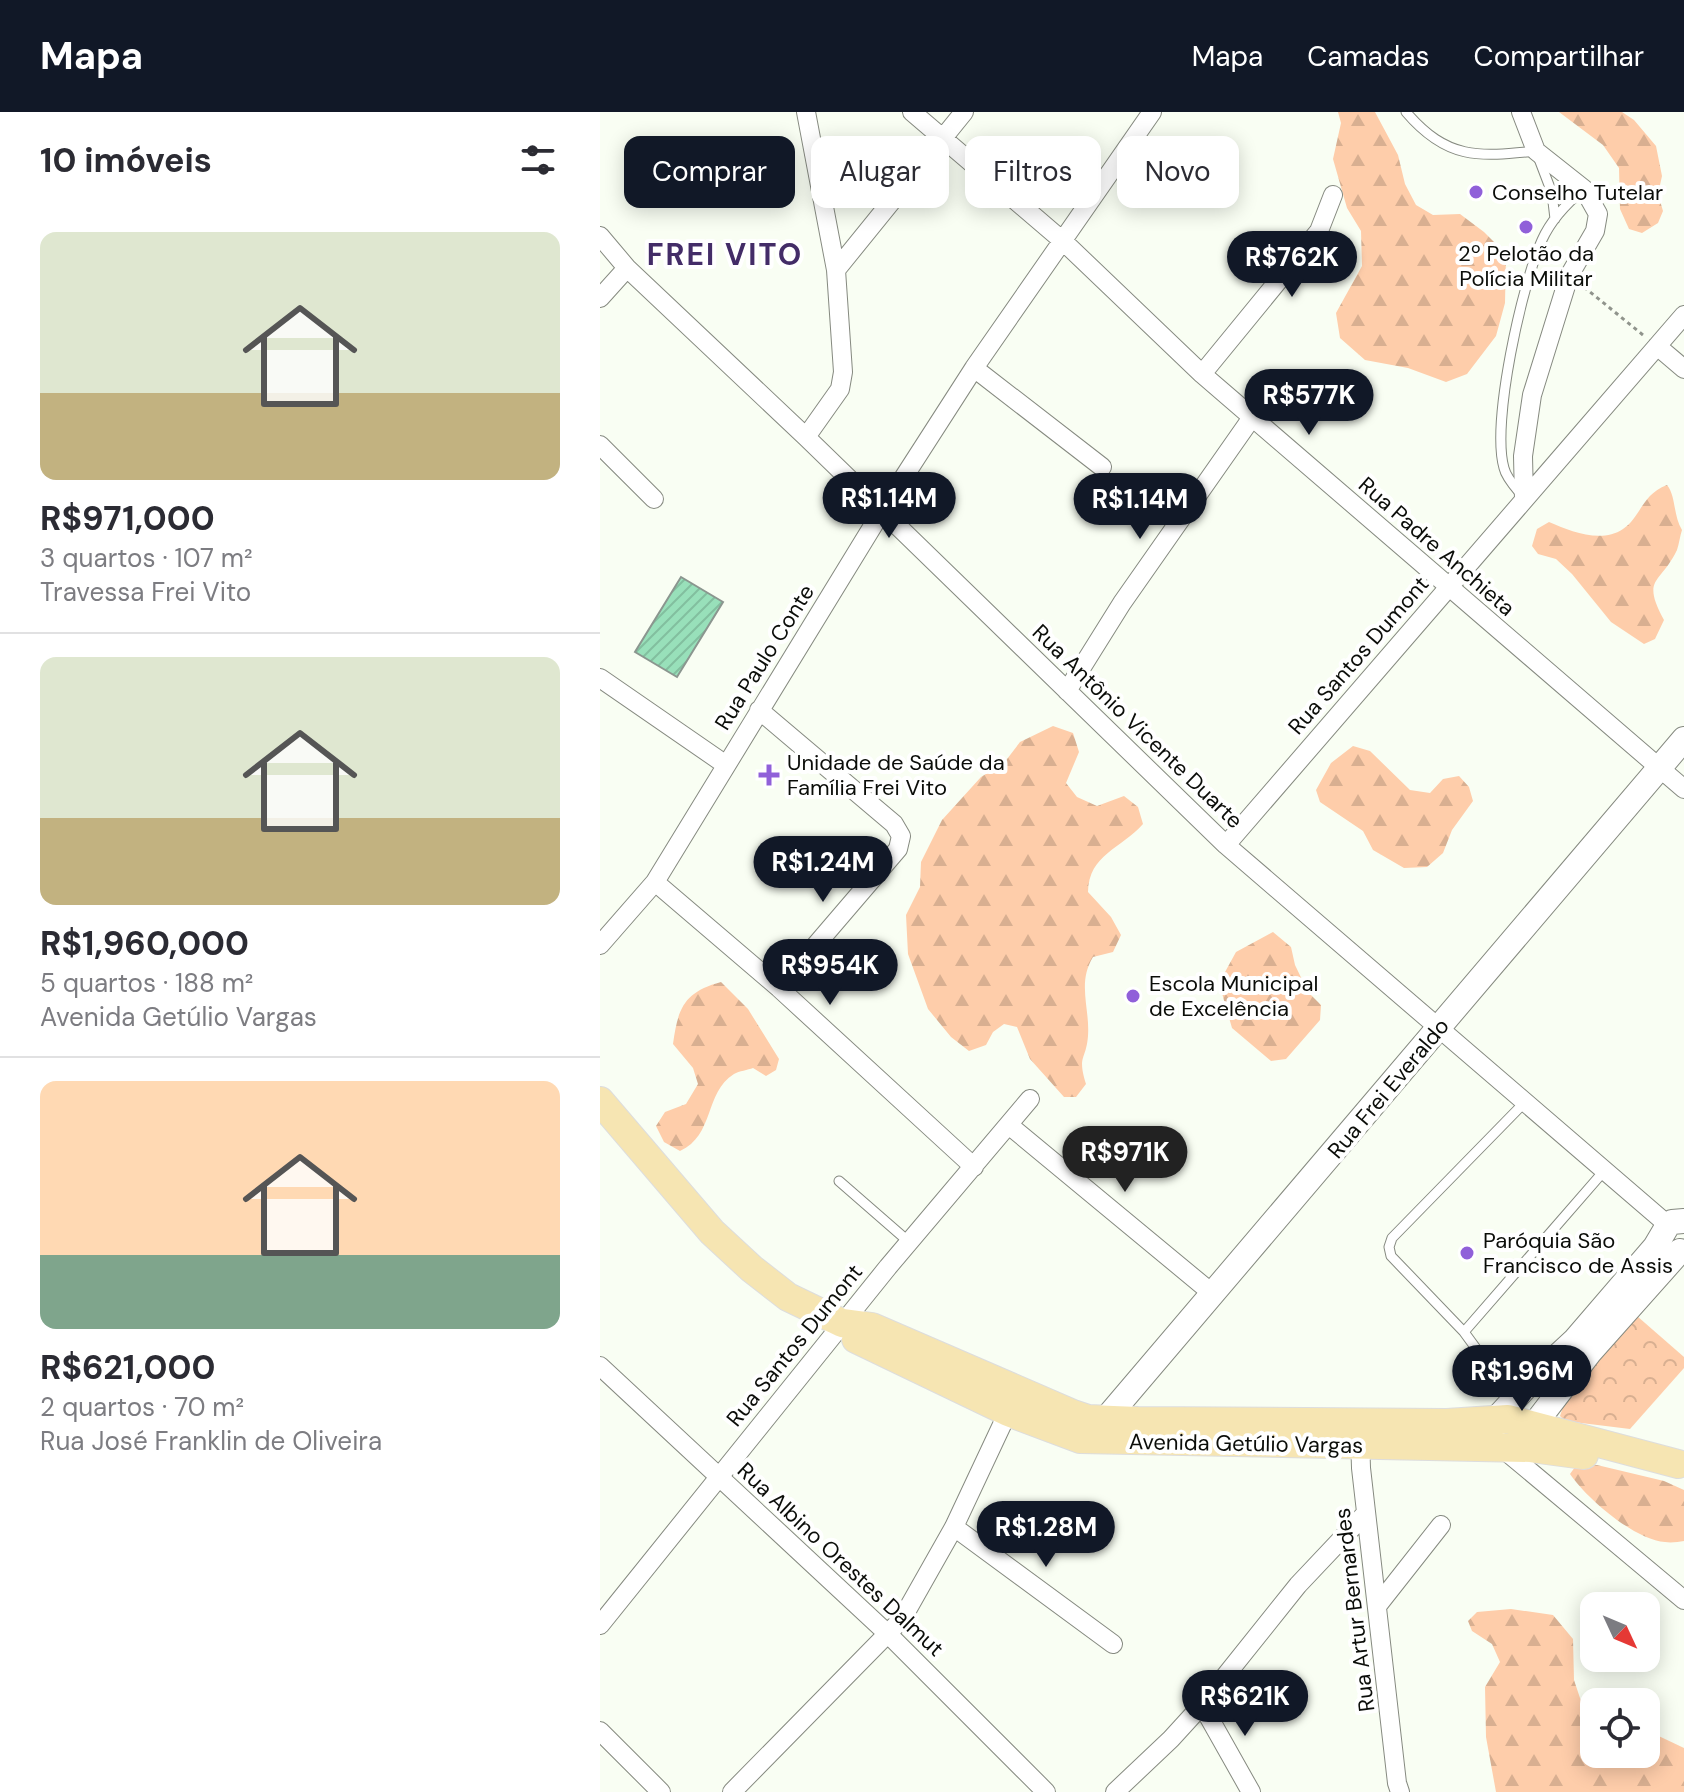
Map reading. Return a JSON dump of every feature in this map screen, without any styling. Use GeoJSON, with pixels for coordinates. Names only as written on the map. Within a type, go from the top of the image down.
{"type":"FeatureCollection","features":[{"type":"Feature","properties":{"kind":"main road","name":"Avenida Getúlio Vargas"},"geometry":{"type":"LineString","coordinates":[[600,1101],[712,1232],[788,1297],[842,1323],[872,1327],[1088,1419],[1102,1430]]}},
{"type":"Feature","properties":{"kind":"main road","name":"Avenida Getúlio Vargas"},"geometry":{"type":"LineString","coordinates":[[842,1323],[859,1342],[1008,1412],[1080,1439],[1102,1430],[1360,1434],[1519,1446],[1681,1464]]}},
{"type":"Feature","properties":{"kind":"main road","name":"Avenida Getúlio Vargas"},"geometry":{"type":"LineString","coordinates":[[1360,1434],[1447,1423],[1505,1409],[1519,1446]]}},
{"type":"Feature","properties":{"kind":"street"},"geometry":{"type":"LineString","coordinates":[[806,112],[836,270],[843,372],[840,389],[806,437]]}},
{"type":"Feature","properties":{"kind":"street","name":"Rua Padre Anchieta"},"geometry":{"type":"LineString","coordinates":[[912,112],[939,136]]}},
{"type":"Feature","properties":{"kind":"street"},"geometry":{"type":"LineString","coordinates":[[944,136],[964,112]]}},
{"type":"Feature","properties":{"kind":"street"},"geometry":{"type":"LineString","coordinates":[[1521,112],[1536,151],[1584,189],[1598,214],[1595,231],[1569,276],[1532,395],[1523,456],[1524,499]]}},
{"type":"Feature","properties":{"kind":"street","name":"Rua Paulo Conte"},"geometry":{"type":"LineString","coordinates":[[600,945],[655,882],[882,511],[974,368],[1064,242],[1141,116]]}},
{"type":"Feature","properties":{"kind":"street","name":"Rua Padre Anchieta"},"geometry":{"type":"LineString","coordinates":[[949,145],[1064,242],[1202,374],[1684,789]]}},
{"type":"Feature","properties":{"kind":"street"},"geometry":{"type":"LineString","coordinates":[[1202,374],[1319,231],[1333,195]]}},
{"type":"Feature","properties":{"kind":"street"},"geometry":{"type":"LineString","coordinates":[[836,270],[886,208]]}},
{"type":"Feature","properties":{"kind":"street","name":"Rua Antônio Vicente Duarte"},"geometry":{"type":"LineString","coordinates":[[600,236],[627,268],[806,437],[1226,845],[1677,1231]]}},
{"type":"Feature","properties":{"kind":"street"},"geometry":{"type":"LineString","coordinates":[[600,298],[627,268]]}},
{"type":"Feature","properties":{"kind":"street","name":"Rua Santos Dumont"},"geometry":{"type":"LineString","coordinates":[[1226,845],[1524,499],[1650,340],[1684,315]]}},
{"type":"Feature","properties":{"kind":"street"},"geometry":{"type":"LineString","coordinates":[[1650,340],[1684,369]]}},
{"type":"Feature","properties":{"kind":"street"},"geometry":{"type":"LineString","coordinates":[[974,368],[1102,467]]}},
{"type":"Feature","properties":{"kind":"street"},"geometry":{"type":"LineString","coordinates":[[1067,691],[1122,603],[1253,416]]}},
{"type":"Feature","properties":{"kind":"street"},"geometry":{"type":"LineString","coordinates":[[600,445],[654,499]]}},
{"type":"Feature","properties":{"kind":"street"},"geometry":{"type":"LineString","coordinates":[[600,678],[726,765]]}},
{"type":"Feature","properties":{"kind":"street"},"geometry":{"type":"LineString","coordinates":[[759,710],[894,824],[901,836],[898,849],[779,988]]}},
{"type":"Feature","properties":{"kind":"street","name":"Rua Frei Everaldo"},"geometry":{"type":"LineString","coordinates":[[1102,1430],[1213,1294],[1684,739]]}},
{"type":"Feature","properties":{"kind":"street"},"geometry":{"type":"LineString","coordinates":[[655,882],[779,988],[974,1167]]}},
{"type":"Feature","properties":{"kind":"street","name":"Rua Santos Dumont"},"geometry":{"type":"LineString","coordinates":[[600,1625],[842,1323],[1030,1099]]}},
{"type":"Feature","properties":{"kind":"street"},"geometry":{"type":"LineString","coordinates":[[1010,1126],[1213,1294]]}},
{"type":"Feature","properties":{"kind":"street"},"geometry":{"type":"LineString","coordinates":[[1677,1231],[1505,1409],[1493,1431],[1519,1446],[1684,1600]]}},
{"type":"Feature","properties":{"kind":"street"},"geometry":{"type":"LineString","coordinates":[[1519,1446],[1677,1231]]}},
{"type":"Feature","properties":{"kind":"street","name":"Rua Albino Orestes Dalmut"},"geometry":{"type":"LineString","coordinates":[[600,1366],[889,1635],[1046,1792]]}},
{"type":"Feature","properties":{"kind":"street"},"geometry":{"type":"LineString","coordinates":[[1534,1378],[1533,1385],[1539,1396],[1549,1400],[1556,1398]]}},
{"type":"Feature","properties":{"kind":"street"},"geometry":{"type":"LineString","coordinates":[[732,1792],[889,1635],[916,1597],[954,1527],[1008,1412]]}},
{"type":"Feature","properties":{"kind":"street","name":"Rua Artur Bernardes"},"geometry":{"type":"LineString","coordinates":[[1360,1434],[1366,1513],[1400,1792]]}},
{"type":"Feature","properties":{"kind":"street"},"geometry":{"type":"LineString","coordinates":[[1115,1792],[1202,1705],[1298,1585],[1366,1513]]}},
{"type":"Feature","properties":{"kind":"street"},"geometry":{"type":"LineString","coordinates":[[1378,1605],[1441,1525]]}},
{"type":"Feature","properties":{"kind":"street"},"geometry":{"type":"LineString","coordinates":[[954,1527],[1113,1644]]}},
{"type":"Feature","properties":{"kind":"street"},"geometry":{"type":"LineString","coordinates":[[1202,1705],[1251,1792]]}},
{"type":"Feature","properties":{"kind":"street"},"geometry":{"type":"LineString","coordinates":[[600,1731],[661,1792]]}},
{"type":"Feature","properties":{"kind":"lane"},"geometry":{"type":"LineString","coordinates":[[1406,112],[1423,132],[1449,147],[1482,156],[1536,151],[1552,193],[1555,219]]}},
{"type":"Feature","properties":{"kind":"lane"},"geometry":{"type":"LineString","coordinates":[[1524,499],[1504,471],[1501,451],[1504,393],[1522,298],[1542,240],[1555,219],[1584,189]]}},
{"type":"Feature","properties":{"kind":"lane"},"geometry":{"type":"LineString","coordinates":[[1505,1409],[1464,1332],[1391,1256],[1389,1247],[1392,1238],[1525,1102]]}},
{"type":"Feature","properties":{"kind":"lane"},"geometry":{"type":"LineString","coordinates":[[1464,1332],[1604,1171]]}},
{"type":"Feature","properties":{"kind":"lane"},"geometry":{"type":"LineString","coordinates":[[839,1181],[909,1242]]}},
{"type":"Feature","properties":{"kind":"path"},"geometry":{"type":"LineString","coordinates":[[1576,280],[1650,340]]}},
{"type":"Feature","properties":{"kind":"green space"},"geometry":{"type":"Polygon","coordinates":[[[1338,112],[1375,112],[1398,155],[1405,184],[1416,205],[1433,215],[1460,214],[1506,254],[1505,303],[1496,336],[1467,374],[1446,382],[1408,368],[1365,360],[1340,338],[1336,313],[1362,266],[1361,231],[1347,208],[1333,159],[1341,123],[1338,112]]]}},
{"type":"Feature","properties":{"kind":"green space"},"geometry":{"type":"Polygon","coordinates":[[[1559,112],[1622,112],[1634,120],[1656,146],[1662,176],[1658,194],[1663,211],[1658,223],[1642,233],[1629,229],[1620,209],[1619,168],[1603,145],[1559,112]]]}},
{"type":"Feature","properties":{"kind":"green space"},"geometry":{"type":"Polygon","coordinates":[[[1667,485],[1682,530],[1677,550],[1654,588],[1657,606],[1664,620],[1655,639],[1644,644],[1611,622],[1556,559],[1538,554],[1532,546],[1537,529],[1549,522],[1595,536],[1605,536],[1623,529],[1652,494],[1667,485]]]}},
{"type":"Feature","properties":{"kind":"green space"},"geometry":{"type":"Polygon","coordinates":[[[1053,726],[1073,733],[1079,752],[1066,783],[1077,797],[1097,806],[1124,796],[1138,807],[1143,824],[1100,860],[1090,879],[1088,892],[1111,917],[1121,935],[1113,952],[1093,957],[1088,967],[1085,986],[1088,1036],[1082,1063],[1086,1084],[1076,1097],[1064,1097],[1030,1059],[1017,1027],[1004,1024],[993,1032],[986,1045],[969,1051],[951,1037],[928,1009],[908,954],[906,915],[920,887],[921,862],[942,820],[981,777],[1004,763],[1020,742],[1053,726]]]}},
{"type":"Feature","properties":{"kind":"green space"},"geometry":{"type":"Polygon","coordinates":[[[1353,746],[1370,751],[1410,790],[1430,793],[1443,779],[1459,776],[1469,787],[1473,801],[1452,830],[1443,853],[1427,867],[1404,868],[1373,850],[1363,831],[1320,802],[1316,790],[1331,763],[1353,746]]]}},
{"type":"Feature","properties":{"kind":"green space"},"geometry":{"type":"Polygon","coordinates":[[[1273,932],[1291,947],[1295,965],[1308,992],[1321,1005],[1320,1020],[1286,1059],[1271,1061],[1232,1028],[1219,983],[1236,952],[1273,932]]]}},
{"type":"Feature","properties":{"kind":"green space"},"geometry":{"type":"Polygon","coordinates":[[[721,982],[748,1009],[779,1059],[776,1070],[766,1076],[753,1068],[736,1073],[725,1082],[699,1135],[680,1151],[664,1142],[656,1126],[665,1112],[686,1104],[698,1084],[693,1068],[673,1044],[677,1021],[691,997],[721,982]]]}},
{"type":"Feature","properties":{"kind":"green space"},"geometry":{"type":"Polygon","coordinates":[[[1637,1316],[1684,1357],[1684,1368],[1630,1429],[1565,1421],[1560,1416],[1563,1407],[1601,1356],[1637,1316]]]}},
{"type":"Feature","properties":{"kind":"green space"},"geometry":{"type":"Polygon","coordinates":[[[1597,1465],[1664,1481],[1684,1490],[1684,1541],[1653,1540],[1626,1526],[1600,1506],[1570,1474],[1575,1467],[1597,1465]]]}},
{"type":"Feature","properties":{"kind":"green space"},"geometry":{"type":"Polygon","coordinates":[[[1511,1609],[1553,1615],[1573,1639],[1574,1680],[1580,1698],[1580,1768],[1660,1768],[1660,1737],[1684,1748],[1684,1792],[1496,1792],[1486,1737],[1485,1687],[1500,1662],[1492,1644],[1472,1631],[1468,1621],[1477,1612],[1511,1609]]]}},
{"type":"Feature","properties":{"kind":"building"},"geometry":{"type":"Polygon","coordinates":[[[681,577],[723,602],[677,677],[635,652],[681,577]]]}},
{"type":"Feature","properties":{"kind":"place","name":"Conselho Tutelar"},"geometry":{"type":"Point","coordinates":[1476,192]}},
{"type":"Feature","properties":{"kind":"place","name":"2º Pelotão da Polícia Militar"},"geometry":{"type":"Point","coordinates":[1526,227]}},
{"type":"Feature","properties":{"kind":"place","name":"Unidade de Saúde da Família Frei Vito"},"geometry":{"type":"Point","coordinates":[769,775]}},
{"type":"Feature","properties":{"kind":"place","name":"Escola Municipal de Excelência"},"geometry":{"type":"Point","coordinates":[1133,996]}},
{"type":"Feature","properties":{"kind":"place","name":"Paróquia São Francisco de Assis"},"geometry":{"type":"Point","coordinates":[1467,1253]}},
{"type":"Feature","properties":{"kind":"district","name":"FREI VITO"},"geometry":{"type":"Point","coordinates":[725,255]}}]}
